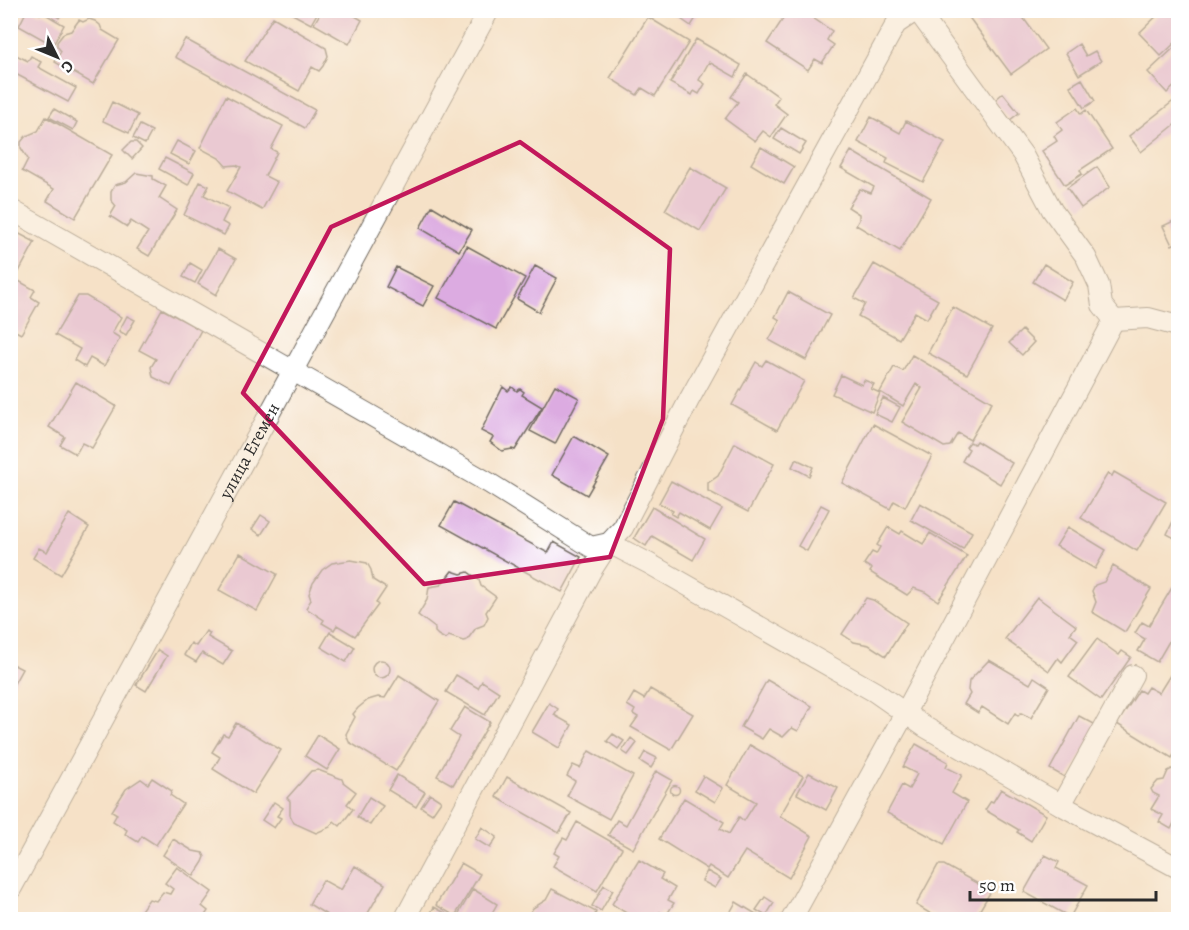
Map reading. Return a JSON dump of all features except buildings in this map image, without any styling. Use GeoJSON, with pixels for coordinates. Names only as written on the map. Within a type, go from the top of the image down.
{"type":"FeatureCollection","features":[{"type":"Feature","properties":{"kind":"street","name":"улица Егемен"},"geometry":{"type":"LineString","coordinates":[[10,891],[489,10]]}},
{"type":"Feature","properties":{"kind":"street"},"geometry":{"type":"LineString","coordinates":[[404,920],[586,581],[609,543],[622,528],[689,400],[896,24],[917,10],[1023,154],[1052,210],[1086,257],[1099,285],[1102,305],[1114,320]]}},
{"type":"Feature","properties":{"kind":"street"},"geometry":{"type":"LineString","coordinates":[[10,209],[295,370],[315,384],[489,483],[591,547],[609,543],[648,563],[875,692],[905,713],[1060,805],[1179,868]]}},
{"type":"Feature","properties":{"kind":"street"},"geometry":{"type":"LineString","coordinates":[[1114,320],[1148,318],[1179,326]]}},
{"type":"Feature","properties":{"kind":"street"},"geometry":{"type":"LineString","coordinates":[[791,920],[905,713],[1114,320]]}},
{"type":"Feature","properties":{"kind":"street"},"geometry":{"type":"LineString","coordinates":[[1060,805],[1133,675]]}},
{"type":"Feature","properties":{"kind":"highlighted area"},"geometry":{"type":"Polygon","coordinates":[[[520,142],[670,249],[663,419],[610,557],[424,584],[243,393],[331,227],[520,142]]]}}]}
